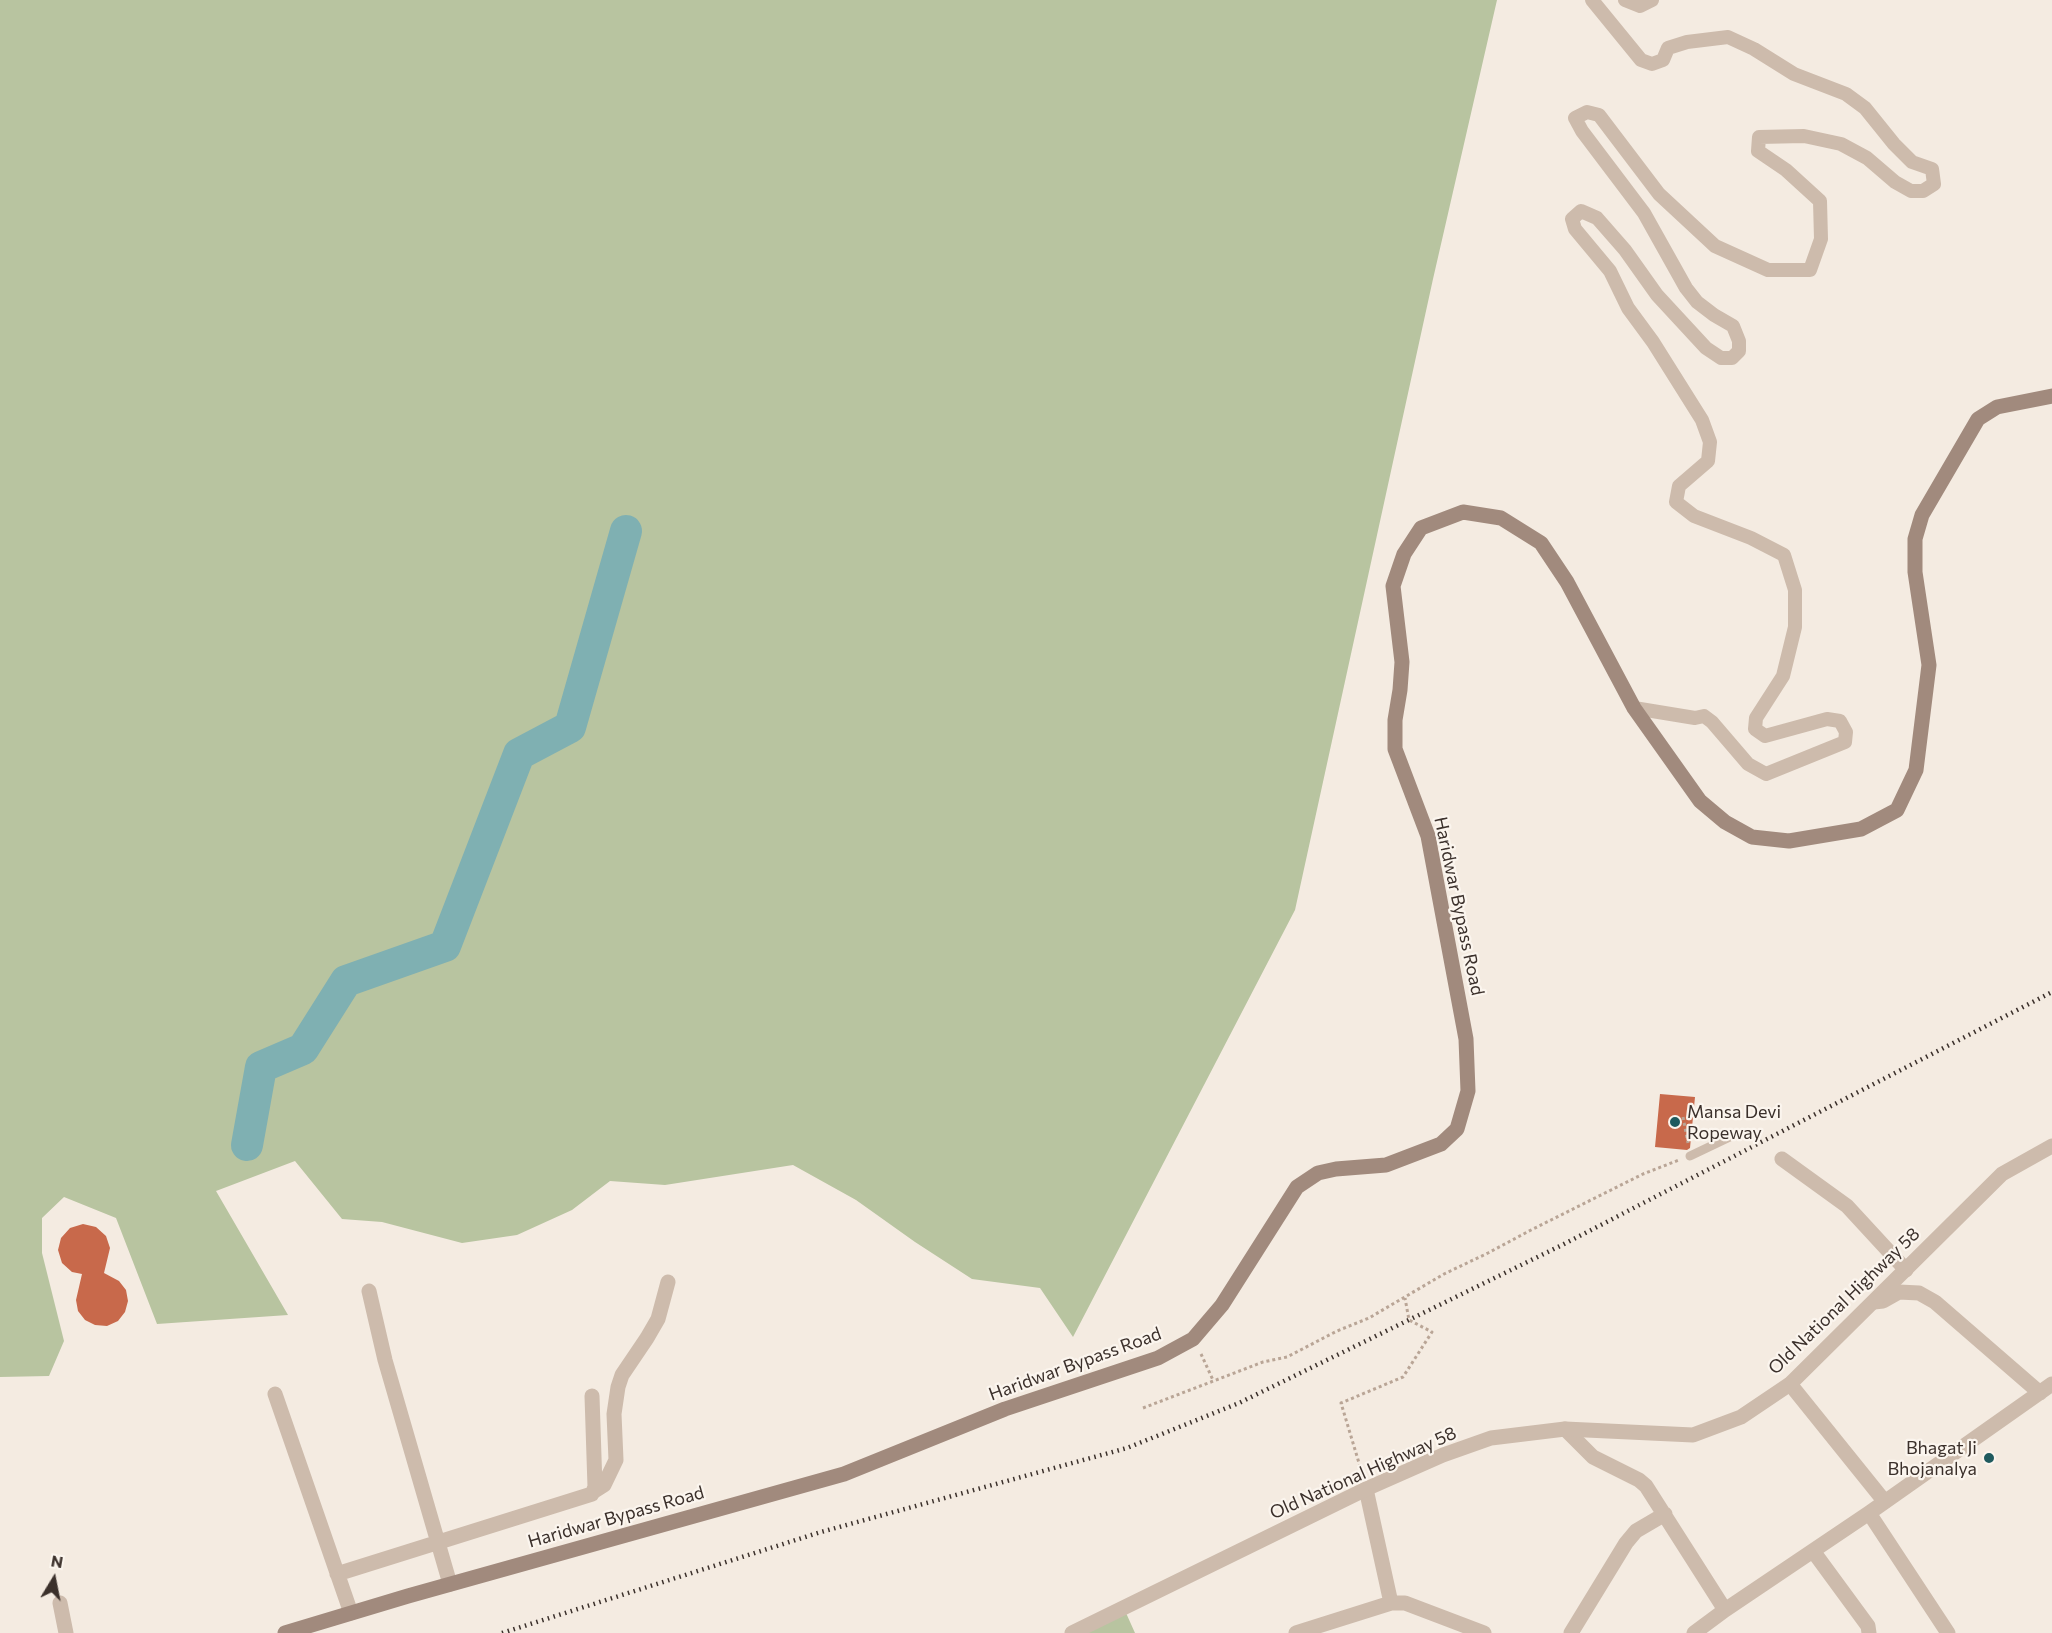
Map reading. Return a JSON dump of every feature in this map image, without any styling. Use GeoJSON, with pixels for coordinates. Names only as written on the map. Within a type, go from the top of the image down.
{"type":"FeatureCollection","features":[{"type":"Feature","properties":{"kind":"main road","name":"Haridwar Bypass Road"},"geometry":{"type":"LineString","coordinates":[[285,1633],[450,1584],[844,1474],[1005,1409],[1158,1358],[1193,1339],[1222,1305],[1297,1187],[1318,1173],[1335,1169],[1386,1165],[1441,1144],[1457,1129],[1468,1091],[1466,1039],[1428,836],[1395,749],[1395,720],[1402,662],[1394,586],[1404,554],[1421,528],[1463,512],[1501,518],[1541,543],[1567,582],[1634,708],[1700,801],[1725,822],[1752,837],[1789,841],[1861,829],[1897,810],[1916,771],[1929,665],[1914,572],[1915,539],[1922,515],[1978,419],[1997,407],[2052,396]]}},
{"type":"Feature","properties":{"kind":"street"},"geometry":{"type":"LineString","coordinates":[[1592,0],[1641,60],[1652,64],[1664,60],[1668,48],[1687,42],[1728,37],[1754,49],[1794,74],[1846,94],[1865,108],[1911,162],[1932,169],[1934,184],[1923,191],[1911,191],[1895,182],[1867,158],[1841,144],[1804,136],[1759,137],[1758,151],[1786,170],[1820,201],[1821,239],[1810,270],[1768,270],[1715,246],[1659,194],[1599,116],[1587,112],[1575,118],[1582,131],[1644,213],[1686,288],[1697,302],[1733,326],[1739,341],[1739,351],[1732,358],[1721,358],[1706,348],[1657,295],[1597,218],[1581,212],[1572,219],[1575,229],[1610,271],[1628,308],[1653,342],[1702,420],[1710,442],[1708,461],[1680,486],[1676,502],[1694,516],[1751,538],[1784,555],[1796,590],[1795,627],[1783,676],[1756,717],[1755,729],[1765,736],[1827,719],[1840,721],[1846,732],[1845,742],[1766,774],[1748,764],[1712,722],[1704,716],[1695,718],[1634,708]]}},
{"type":"Feature","properties":{"kind":"street"},"geometry":{"type":"LineString","coordinates":[[1626,0],[1640,6],[1652,0]]}},
{"type":"Feature","properties":{"kind":"street","name":"Old National Highway 58"},"geometry":{"type":"LineString","coordinates":[[1072,1633],[1366,1489],[1443,1455],[1491,1438],[1565,1429],[1693,1435],[1741,1417],[1790,1384],[2002,1174],[2052,1146]]}},
{"type":"Feature","properties":{"kind":"street"},"geometry":{"type":"LineString","coordinates":[[1782,1159],[1847,1206],[1906,1270]]}},
{"type":"Feature","properties":{"kind":"street"},"geometry":{"type":"LineString","coordinates":[[337,1574],[601,1489],[609,1479],[616,1460],[614,1414],[618,1387],[622,1375],[658,1319],[668,1282]]}},
{"type":"Feature","properties":{"kind":"street"},"geometry":{"type":"LineString","coordinates":[[369,1291],[385,1360],[450,1584]]}},
{"type":"Feature","properties":{"kind":"street"},"geometry":{"type":"LineString","coordinates":[[1694,1633],[1869,1514],[2046,1388],[1935,1302],[1919,1293],[1899,1292],[1883,1301],[1874,1302]]}},
{"type":"Feature","properties":{"kind":"street"},"geometry":{"type":"LineString","coordinates":[[1790,1384],[1885,1502]]}},
{"type":"Feature","properties":{"kind":"street"},"geometry":{"type":"LineString","coordinates":[[274,1394],[351,1613]]}},
{"type":"Feature","properties":{"kind":"street"},"geometry":{"type":"LineString","coordinates":[[592,1396],[594,1492]]}},
{"type":"Feature","properties":{"kind":"street"},"geometry":{"type":"LineString","coordinates":[[1565,1429],[1593,1457],[1639,1480],[1646,1486],[1725,1610]]}},
{"type":"Feature","properties":{"kind":"street"},"geometry":{"type":"LineString","coordinates":[[1366,1489],[1391,1603]]}},
{"type":"Feature","properties":{"kind":"street"},"geometry":{"type":"LineString","coordinates":[[1571,1633],[1626,1542],[1636,1531],[1665,1514]]}},
{"type":"Feature","properties":{"kind":"street"},"geometry":{"type":"LineString","coordinates":[[1869,1514],[1948,1633]]}},
{"type":"Feature","properties":{"kind":"street"},"geometry":{"type":"LineString","coordinates":[[1813,1551],[1868,1626],[1869,1633]]}},
{"type":"Feature","properties":{"kind":"street"},"geometry":{"type":"LineString","coordinates":[[60,1603],[66,1633]]}},
{"type":"Feature","properties":{"kind":"street"},"geometry":{"type":"LineString","coordinates":[[1296,1633],[1391,1603],[1405,1603],[1484,1633]]}},
{"type":"Feature","properties":{"kind":"lane"},"geometry":{"type":"LineString","coordinates":[[1690,1156],[1734,1135]]}},
{"type":"Feature","properties":{"kind":"path"},"geometry":{"type":"LineString","coordinates":[[1143,1408],[1263,1362],[1287,1357],[1337,1331],[1369,1318],[1444,1274],[1643,1174],[1690,1156],[1683,1117]]}},
{"type":"Feature","properties":{"kind":"path"},"geometry":{"type":"LineString","coordinates":[[1366,1489],[1341,1403],[1403,1377],[1432,1332],[1409,1320],[1404,1298]]}},
{"type":"Feature","properties":{"kind":"path"},"geometry":{"type":"LineString","coordinates":[[1193,1339],[1214,1380]]}},
{"type":"Feature","properties":{"kind":"green space"},"geometry":{"type":"Polygon","coordinates":[[[0,0],[1497,0],[1433,279],[1295,910],[1073,1337],[1040,1288],[972,1279],[856,1200],[793,1165],[665,1185],[610,1181],[572,1210],[517,1235],[462,1243],[382,1222],[342,1219],[295,1161],[216,1191],[288,1315],[157,1324],[116,1218],[64,1197],[42,1218],[42,1253],[64,1341],[49,1376],[0,1377],[0,0]]]}},
{"type":"Feature","properties":{"kind":"green space"},"geometry":{"type":"Polygon","coordinates":[[[1122,1604],[1135,1633],[1068,1633],[1122,1604]]]}},
{"type":"Feature","properties":{"kind":"building","name":"Mansa Devi Ropeway"},"geometry":{"type":"Polygon","coordinates":[[[1660,1094],[1695,1097],[1690,1148],[1687,1150],[1655,1147],[1660,1094]]]}},
{"type":"Feature","properties":{"kind":"building"},"geometry":{"type":"Polygon","coordinates":[[[83,1224],[96,1227],[106,1236],[110,1248],[104,1273],[119,1281],[126,1290],[128,1301],[125,1312],[118,1321],[107,1326],[95,1325],[85,1320],[78,1311],[76,1300],[82,1274],[72,1272],[62,1263],[58,1250],[61,1238],[70,1228],[83,1224]]]}},
{"type":"Feature","properties":{"kind":"waterway"},"geometry":{"type":"LineString","coordinates":[[247,1145],[261,1067],[303,1049],[346,981],[445,946],[519,754],[570,727],[626,531]]}},
{"type":"Feature","properties":{"kind":"railway"},"geometry":{"type":"LineString","coordinates":[[502,1633],[821,1532],[1127,1448],[1239,1403],[1560,1246],[2052,992]]}},
{"type":"Feature","properties":{"kind":"place","name":"Mansa Devi Ropeway"},"geometry":{"type":"Point","coordinates":[1675,1122]}},
{"type":"Feature","properties":{"kind":"place","name":"Bhagat Ji Bhojanalya"},"geometry":{"type":"Point","coordinates":[1989,1458]}}]}
